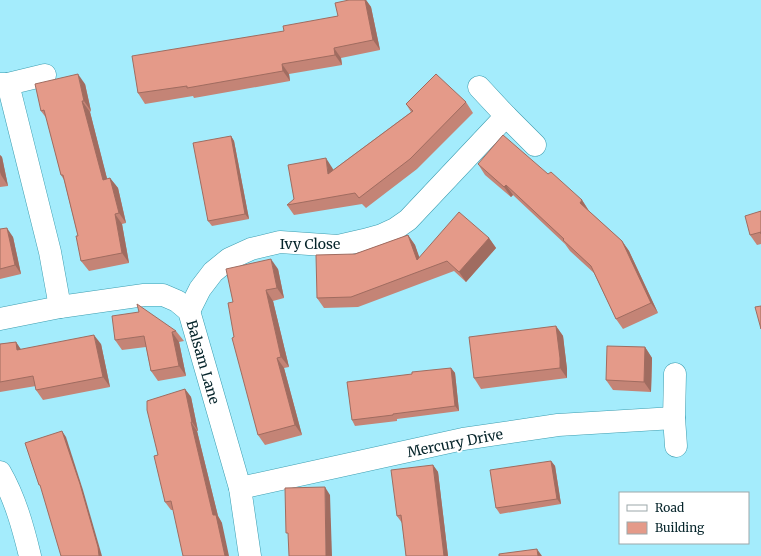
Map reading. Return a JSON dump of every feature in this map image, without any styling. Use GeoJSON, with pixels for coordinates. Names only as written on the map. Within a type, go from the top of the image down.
{"type":"FeatureCollection","features":[{"type":"Feature","properties":{"kind":"street"},"geometry":{"type":"LineString","coordinates":[[46,75],[4,84],[48,244],[60,307]]}},
{"type":"Feature","properties":{"kind":"street"},"geometry":{"type":"LineString","coordinates":[[479,87],[535,145]]}},
{"type":"Feature","properties":{"kind":"street","name":"Ivy Close"},"geometry":{"type":"LineString","coordinates":[[189,311],[200,289],[213,272],[229,259],[251,249],[280,242],[338,246],[364,240],[396,229],[408,220],[506,116]]}},
{"type":"Feature","properties":{"kind":"street","name":"Balsam Lane"},"geometry":{"type":"LineString","coordinates":[[0,319],[60,307],[144,295],[163,295],[177,301],[189,311],[240,488],[250,556]]}},
{"type":"Feature","properties":{"kind":"street"},"geometry":{"type":"LineString","coordinates":[[675,374],[674,418],[676,446]]}},
{"type":"Feature","properties":{"kind":"street","name":"Mercury Drive"},"geometry":{"type":"LineString","coordinates":[[240,488],[464,439],[558,426],[674,418]]}},
{"type":"Feature","properties":{"kind":"street"},"geometry":{"type":"LineString","coordinates":[[0,472],[12,497],[23,528],[30,556]]}},
{"type":"Feature","properties":{"kind":"building"},"geometry":{"type":"Polygon","coordinates":[[[349,0],[365,0],[373,40],[334,48],[335,55],[282,64],[283,71],[187,88],[187,86],[138,93],[132,56],[284,31],[283,26],[338,16],[335,3],[349,0]]]}},
{"type":"Feature","properties":{"kind":"building"},"geometry":{"type":"Polygon","coordinates":[[[78,74],[84,101],[82,101],[103,180],[110,178],[119,213],[115,214],[122,253],[81,261],[76,236],[78,236],[63,175],[61,175],[44,110],[41,111],[35,84],[78,74]]]}},
{"type":"Feature","properties":{"kind":"building"},"geometry":{"type":"Polygon","coordinates":[[[436,74],[466,102],[410,159],[359,198],[355,193],[287,205],[294,199],[288,165],[326,158],[328,174],[413,111],[406,104],[436,74]]]}},
{"type":"Feature","properties":{"kind":"building"},"geometry":{"type":"Polygon","coordinates":[[[503,135],[548,174],[551,172],[582,200],[580,203],[622,241],[651,303],[616,319],[591,266],[506,185],[504,187],[478,164],[503,135]]]}},
{"type":"Feature","properties":{"kind":"building"},"geometry":{"type":"Polygon","coordinates":[[[231,136],[245,214],[208,221],[193,143],[231,136]]]}},
{"type":"Feature","properties":{"kind":"building"},"geometry":{"type":"Polygon","coordinates":[[[761,211],[761,232],[750,235],[745,216],[761,211]]]}},
{"type":"Feature","properties":{"kind":"building"},"geometry":{"type":"Polygon","coordinates":[[[459,212],[489,238],[459,272],[447,261],[351,297],[317,298],[316,255],[355,254],[408,235],[417,260],[459,212]]]}},
{"type":"Feature","properties":{"kind":"building"},"geometry":{"type":"Polygon","coordinates":[[[7,228],[15,265],[0,269],[0,229],[7,228]]]}},
{"type":"Feature","properties":{"kind":"building"},"geometry":{"type":"Polygon","coordinates":[[[271,259],[277,288],[266,290],[281,357],[277,358],[295,425],[258,435],[232,338],[234,337],[228,303],[233,302],[226,269],[271,259]]]}},
{"type":"Feature","properties":{"kind":"building"},"geometry":{"type":"Polygon","coordinates":[[[137,304],[176,331],[172,332],[179,366],[151,371],[144,336],[115,340],[112,316],[139,312],[137,304]]]}},
{"type":"Feature","properties":{"kind":"building"},"geometry":{"type":"Polygon","coordinates":[[[761,306],[761,329],[755,307],[761,306]]]}},
{"type":"Feature","properties":{"kind":"building"},"geometry":{"type":"Polygon","coordinates":[[[556,326],[560,368],[474,378],[469,337],[556,326]]]}},
{"type":"Feature","properties":{"kind":"building"},"geometry":{"type":"Polygon","coordinates":[[[94,335],[103,377],[36,390],[33,376],[0,382],[0,344],[16,342],[17,350],[94,335]]]}},
{"type":"Feature","properties":{"kind":"building"},"geometry":{"type":"Polygon","coordinates":[[[607,346],[645,347],[644,382],[606,380],[607,346]]]}},
{"type":"Feature","properties":{"kind":"building"},"geometry":{"type":"Polygon","coordinates":[[[451,368],[455,406],[352,420],[347,382],[412,374],[412,372],[451,368]]]}},
{"type":"Feature","properties":{"kind":"building"},"geometry":{"type":"Polygon","coordinates":[[[185,389],[191,422],[213,515],[216,515],[225,556],[183,556],[171,501],[165,502],[154,456],[158,455],[147,410],[147,401],[185,389]]]}},
{"type":"Feature","properties":{"kind":"building"},"geometry":{"type":"Polygon","coordinates":[[[62,431],[80,484],[98,547],[99,556],[61,556],[40,485],[25,443],[62,431]]]}},
{"type":"Feature","properties":{"kind":"building"},"geometry":{"type":"Polygon","coordinates":[[[551,461],[557,499],[496,508],[490,470],[551,461]]]}},
{"type":"Feature","properties":{"kind":"building"},"geometry":{"type":"Polygon","coordinates":[[[433,465],[444,556],[406,556],[401,515],[397,516],[391,470],[433,465]]]}},
{"type":"Feature","properties":{"kind":"building"},"geometry":{"type":"Polygon","coordinates":[[[325,487],[326,556],[289,556],[288,533],[286,533],[285,488],[325,487]]]}},
{"type":"Feature","properties":{"kind":"building"},"geometry":{"type":"Polygon","coordinates":[[[537,549],[538,556],[499,556],[499,554],[537,549]]]}}]}
